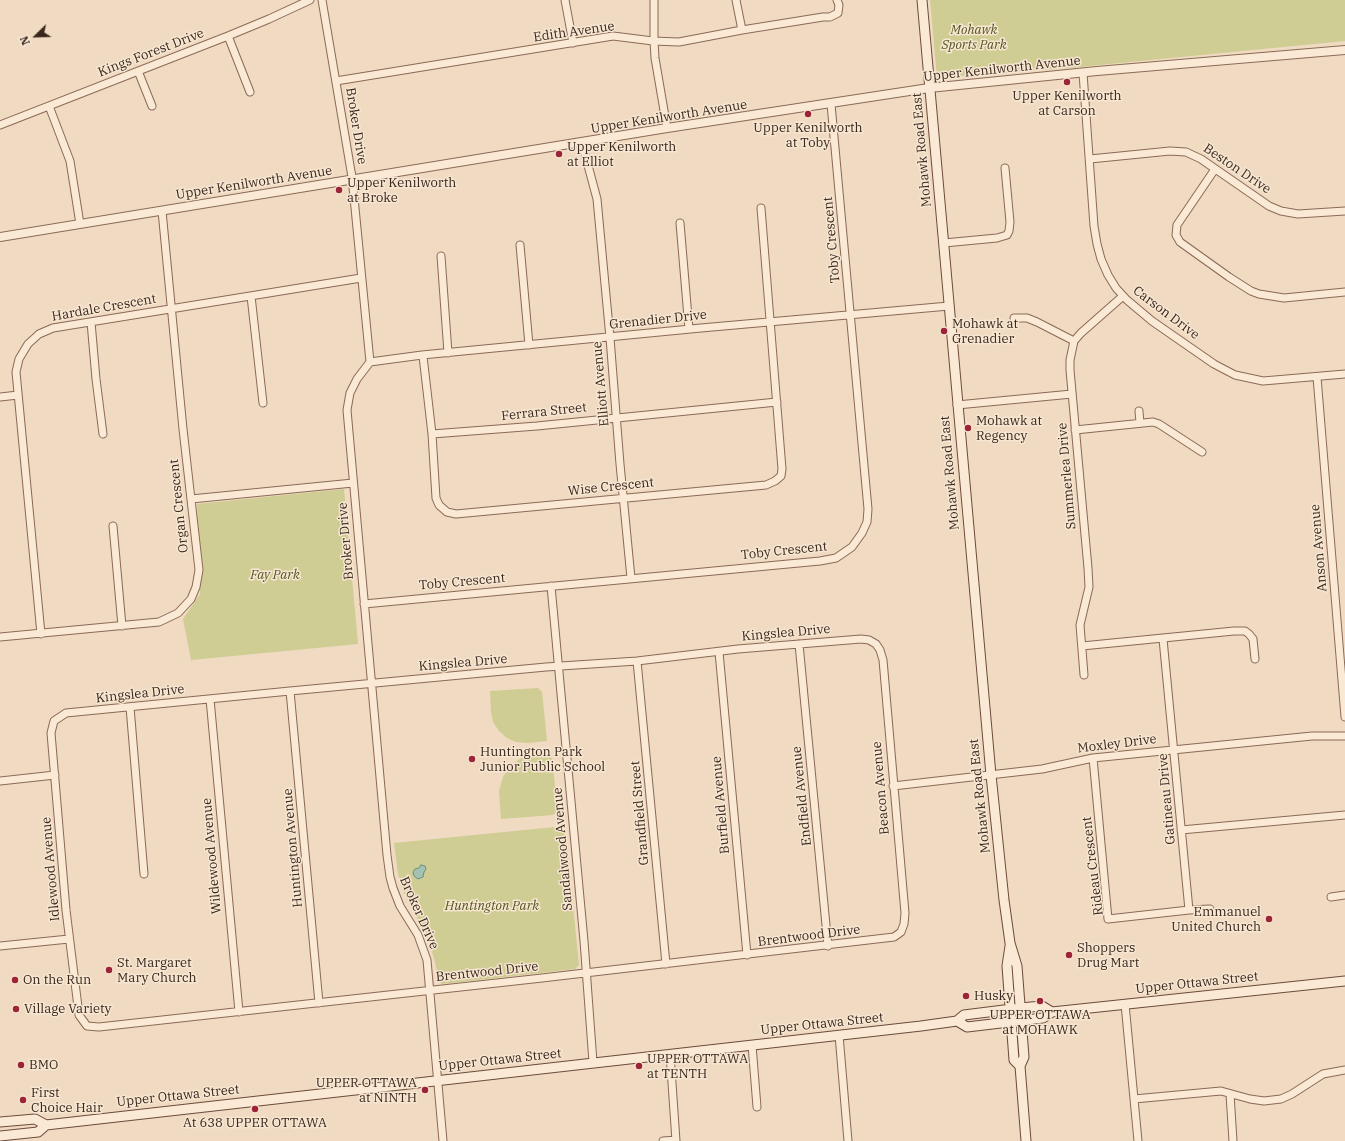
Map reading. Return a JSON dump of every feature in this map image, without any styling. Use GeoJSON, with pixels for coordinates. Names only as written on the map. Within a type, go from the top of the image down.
{"type":"FeatureCollection","features":[{"type":"Feature","properties":{"kind":"main road","name":"Mohawk Road East"},"geometry":{"type":"LineString","coordinates":[[922,0],[991,775],[1004,900],[1010,943],[1017,966],[1014,1060],[1020,1066],[1026,1141]]}},
{"type":"Feature","properties":{"kind":"main road","name":"Upper Ottawa Street"},"geometry":{"type":"LineString","coordinates":[[957,1021],[967,1027],[1043,1018],[1052,1012],[1345,981]]}},
{"type":"Feature","properties":{"kind":"main road","name":"Upper Ottawa Street"},"geometry":{"type":"LineString","coordinates":[[0,1122],[36,1119],[46,1124],[839,1035],[957,1021],[964,1015],[1042,1006],[1052,1012]]}},
{"type":"Feature","properties":{"kind":"main road","name":"Upper Ottawa Street"},"geometry":{"type":"LineString","coordinates":[[0,1136],[38,1132],[46,1124]]}},
{"type":"Feature","properties":{"kind":"street","name":"Kings Forest Drive"},"geometry":{"type":"LineString","coordinates":[[0,125],[228,36],[310,0]]}},
{"type":"Feature","properties":{"kind":"street","name":"Broker Drive"},"geometry":{"type":"LineString","coordinates":[[322,0],[352,179],[360,278],[370,362],[352,388],[346,410],[390,877],[400,906],[413,926],[424,950],[430,991],[443,1141]]}},
{"type":"Feature","properties":{"kind":"street"},"geometry":{"type":"LineString","coordinates":[[565,0],[573,43]]}},
{"type":"Feature","properties":{"kind":"street"},"geometry":{"type":"LineString","coordinates":[[654,0],[655,58],[667,128]]}},
{"type":"Feature","properties":{"kind":"street"},"geometry":{"type":"LineString","coordinates":[[736,0],[742,30]]}},
{"type":"Feature","properties":{"kind":"street","name":"Edith Avenue"},"geometry":{"type":"LineString","coordinates":[[336,81],[613,36],[654,41],[679,42],[823,17],[830,18],[838,13],[839,5],[837,0]]}},
{"type":"Feature","properties":{"kind":"street"},"geometry":{"type":"LineString","coordinates":[[228,36],[250,92]]}},
{"type":"Feature","properties":{"kind":"street","name":"Upper Kenilworth Avenue"},"geometry":{"type":"LineString","coordinates":[[0,237],[667,128],[929,88],[1345,50]]}},
{"type":"Feature","properties":{"kind":"street"},"geometry":{"type":"LineString","coordinates":[[138,72],[152,106]]}},
{"type":"Feature","properties":{"kind":"street","name":"Carson Drive"},"geometry":{"type":"LineString","coordinates":[[1083,73],[1094,226],[1097,244],[1101,259],[1108,275],[1123,296],[1130,304],[1152,321],[1214,364],[1234,375],[1263,380],[1345,374]]}},
{"type":"Feature","properties":{"kind":"street","name":"Toby Crescent"},"geometry":{"type":"LineString","coordinates":[[364,604],[828,560],[843,554],[858,540],[867,522],[868,509],[831,104]]}},
{"type":"Feature","properties":{"kind":"street"},"geometry":{"type":"LineString","coordinates":[[49,106],[70,161],[80,224]]}},
{"type":"Feature","properties":{"kind":"street","name":"Elliott Avenue"},"geometry":{"type":"LineString","coordinates":[[582,142],[597,199],[631,578]]}},
{"type":"Feature","properties":{"kind":"street","name":"Beston Drive"},"geometry":{"type":"LineString","coordinates":[[1090,159],[1170,151],[1182,152],[1194,155],[1269,206],[1281,211],[1298,214],[1345,211]]}},
{"type":"Feature","properties":{"kind":"street"},"geometry":{"type":"LineString","coordinates":[[944,243],[997,238],[1006,235],[1009,231],[1010,222],[1005,168]]}},
{"type":"Feature","properties":{"kind":"street"},"geometry":{"type":"LineString","coordinates":[[1215,168],[1177,225],[1176,235],[1180,242],[1229,277],[1251,291],[1259,294],[1284,298],[1345,292]]}},
{"type":"Feature","properties":{"kind":"street","name":"Wise Crescent"},"geometry":{"type":"LineString","coordinates":[[424,356],[432,434],[436,498],[439,505],[447,512],[456,514],[766,485],[775,482],[781,476],[782,469],[761,208]]}},
{"type":"Feature","properties":{"kind":"street","name":"Organ Crescent"},"geometry":{"type":"LineString","coordinates":[[0,637],[159,622],[175,615],[191,599],[197,583],[199,570],[162,210]]}},
{"type":"Feature","properties":{"kind":"street"},"geometry":{"type":"LineString","coordinates":[[680,223],[689,329]]}},
{"type":"Feature","properties":{"kind":"street"},"geometry":{"type":"LineString","coordinates":[[520,245],[529,345]]}},
{"type":"Feature","properties":{"kind":"street"},"geometry":{"type":"LineString","coordinates":[[441,256],[448,353]]}},
{"type":"Feature","properties":{"kind":"street","name":"Hardale Crescent"},"geometry":{"type":"LineString","coordinates":[[40,634],[16,372],[22,353],[33,338],[53,328],[360,278]]}},
{"type":"Feature","properties":{"kind":"street"},"geometry":{"type":"LineString","coordinates":[[251,296],[262,403]]}},
{"type":"Feature","properties":{"kind":"street"},"geometry":{"type":"LineString","coordinates":[[1014,318],[1027,318],[1074,341],[1123,296]]}},
{"type":"Feature","properties":{"kind":"street","name":"Grenadier Drive"},"geometry":{"type":"LineString","coordinates":[[370,362],[689,329],[950,306]]}},
{"type":"Feature","properties":{"kind":"street"},"geometry":{"type":"LineString","coordinates":[[91,322],[103,434]]}},
{"type":"Feature","properties":{"kind":"street","name":"Summerlea Drive"},"geometry":{"type":"LineString","coordinates":[[1074,341],[1070,360],[1072,394],[1089,587],[1080,625],[1084,675]]}},
{"type":"Feature","properties":{"kind":"street","name":"Anson Avenue"},"geometry":{"type":"LineString","coordinates":[[1317,377],[1345,717]]}},
{"type":"Feature","properties":{"kind":"street"},"geometry":{"type":"LineString","coordinates":[[957,405],[1072,394]]}},
{"type":"Feature","properties":{"kind":"street"},"geometry":{"type":"LineString","coordinates":[[0,397],[18,395]]}},
{"type":"Feature","properties":{"kind":"street","name":"Ferrara Street"},"geometry":{"type":"LineString","coordinates":[[432,434],[537,426],[777,402]]}},
{"type":"Feature","properties":{"kind":"street"},"geometry":{"type":"LineString","coordinates":[[1140,411],[1140,423]]}},
{"type":"Feature","properties":{"kind":"street"},"geometry":{"type":"LineString","coordinates":[[1075,430],[1153,422],[1159,424],[1202,452]]}},
{"type":"Feature","properties":{"kind":"street"},"geometry":{"type":"LineString","coordinates":[[191,498],[353,483]]}},
{"type":"Feature","properties":{"kind":"street"},"geometry":{"type":"LineString","coordinates":[[113,526],[122,626]]}},
{"type":"Feature","properties":{"kind":"street","name":"Sandalwood Avenue"},"geometry":{"type":"LineString","coordinates":[[551,586],[593,1062]]}},
{"type":"Feature","properties":{"kind":"street"},"geometry":{"type":"LineString","coordinates":[[1082,646],[1245,631],[1253,639],[1255,659]]}},
{"type":"Feature","properties":{"kind":"street","name":"Gatineau Drive"},"geometry":{"type":"LineString","coordinates":[[1163,638],[1189,910]]}},
{"type":"Feature","properties":{"kind":"street","name":"Kingslea Drive"},"geometry":{"type":"LineString","coordinates":[[54,721],[66,713],[290,691],[798,644],[867,639],[876,644]]}},
{"type":"Feature","properties":{"kind":"street","name":"Endfield Avenue"},"geometry":{"type":"LineString","coordinates":[[798,644],[828,946]]}},
{"type":"Feature","properties":{"kind":"street","name":"Beacon Avenue"},"geometry":{"type":"LineString","coordinates":[[876,644],[883,658],[905,913],[901,932]]}},
{"type":"Feature","properties":{"kind":"street","name":"Burfield Avenue"},"geometry":{"type":"LineString","coordinates":[[719,652],[747,955]]}},
{"type":"Feature","properties":{"kind":"street","name":"Grandfield Street"},"geometry":{"type":"LineString","coordinates":[[637,660],[666,964]]}},
{"type":"Feature","properties":{"kind":"street","name":"Huntington Avenue"},"geometry":{"type":"LineString","coordinates":[[290,691],[320,1003]]}},
{"type":"Feature","properties":{"kind":"street","name":"Wildewood Avenue"},"geometry":{"type":"LineString","coordinates":[[210,699],[239,1012]]}},
{"type":"Feature","properties":{"kind":"street"},"geometry":{"type":"LineString","coordinates":[[130,707],[144,874]]}},
{"type":"Feature","properties":{"kind":"street","name":"Idlewood Avenue"},"geometry":{"type":"LineString","coordinates":[[54,721],[51,733],[69,939],[79,1015]]}},
{"type":"Feature","properties":{"kind":"street","name":"Moxley Drive"},"geometry":{"type":"LineString","coordinates":[[893,786],[1042,769],[1093,758],[1174,749],[1312,736],[1345,736]]}},
{"type":"Feature","properties":{"kind":"street","name":"Rideau Crescent"},"geometry":{"type":"LineString","coordinates":[[1093,758],[1108,919],[1210,909]]}},
{"type":"Feature","properties":{"kind":"street"},"geometry":{"type":"LineString","coordinates":[[0,781],[55,775]]}},
{"type":"Feature","properties":{"kind":"street"},"geometry":{"type":"LineString","coordinates":[[1181,830],[1345,815]]}},
{"type":"Feature","properties":{"kind":"street"},"geometry":{"type":"LineString","coordinates":[[1331,897],[1345,896]]}},
{"type":"Feature","properties":{"kind":"street","name":"Brentwood Drive"},"geometry":{"type":"LineString","coordinates":[[79,1015],[88,1026],[100,1027],[828,946],[890,938],[901,932]]}},
{"type":"Feature","properties":{"kind":"street"},"geometry":{"type":"LineString","coordinates":[[0,946],[69,939]]}},
{"type":"Feature","properties":{"kind":"street"},"geometry":{"type":"LineString","coordinates":[[1125,1004],[1138,1141]]}},
{"type":"Feature","properties":{"kind":"street"},"geometry":{"type":"LineString","coordinates":[[839,1035],[848,1141]]}},
{"type":"Feature","properties":{"kind":"street"},"geometry":{"type":"LineString","coordinates":[[752,1045],[757,1107]]}},
{"type":"Feature","properties":{"kind":"street"},"geometry":{"type":"LineString","coordinates":[[663,1141],[676,1140],[670,1054]]}},
{"type":"Feature","properties":{"kind":"street"},"geometry":{"type":"LineString","coordinates":[[1134,1099],[1221,1091],[1250,1099],[1264,1101],[1281,1099],[1292,1094],[1323,1074],[1345,1070]]}},
{"type":"Feature","properties":{"kind":"street"},"geometry":{"type":"LineString","coordinates":[[1230,1094],[1233,1141]]}},
{"type":"Feature","properties":{"kind":"green space","name":"Mohawk Sports Park"},"geometry":{"type":"Polygon","coordinates":[[[930,0],[1345,0],[1345,41],[1079,67],[937,78],[930,0]]]}},
{"type":"Feature","properties":{"kind":"green space","name":"Fay Park"},"geometry":{"type":"Polygon","coordinates":[[[344,489],[358,644],[191,660],[183,619],[200,594],[197,504],[344,489]]]}},
{"type":"Feature","properties":{"kind":"green space"},"geometry":{"type":"Polygon","coordinates":[[[538,688],[542,692],[547,741],[527,743],[516,742],[507,738],[499,731],[493,722],[490,691],[538,688]]]}},
{"type":"Feature","properties":{"kind":"green space"},"geometry":{"type":"Polygon","coordinates":[[[551,752],[558,811],[553,815],[501,819],[499,791],[503,777],[511,765],[523,757],[537,753],[551,752]]]}},
{"type":"Feature","properties":{"kind":"green space","name":"Huntington Park"},"geometry":{"type":"Polygon","coordinates":[[[565,826],[579,965],[575,969],[442,984],[439,981],[429,942],[403,891],[398,874],[394,843],[565,826]]]}},
{"type":"Feature","properties":{"kind":"shaded area"},"geometry":{"type":"Polygon","coordinates":[[[421,865],[425,866],[426,869],[423,877],[418,879],[414,876],[413,872],[421,865]]]}},
{"type":"Feature","properties":{"kind":"place","name":"Upper Kenilworth at Carson"},"geometry":{"type":"Point","coordinates":[1067,82]}},
{"type":"Feature","properties":{"kind":"place","name":"Upper Kenilworth at Toby"},"geometry":{"type":"Point","coordinates":[808,114]}},
{"type":"Feature","properties":{"kind":"place","name":"Upper Kenilworth at Elliot"},"geometry":{"type":"Point","coordinates":[559,154]}},
{"type":"Feature","properties":{"kind":"place","name":"Upper Kenilworth at Broke"},"geometry":{"type":"Point","coordinates":[339,190]}},
{"type":"Feature","properties":{"kind":"place","name":"Mohawk at Grenadier"},"geometry":{"type":"Point","coordinates":[944,331]}},
{"type":"Feature","properties":{"kind":"place","name":"Mohawk at Regency"},"geometry":{"type":"Point","coordinates":[968,428]}},
{"type":"Feature","properties":{"kind":"place","name":"Huntington Park Junior Public School"},"geometry":{"type":"Point","coordinates":[472,759]}},
{"type":"Feature","properties":{"kind":"place","name":"Emmanuel United Church"},"geometry":{"type":"Point","coordinates":[1269,919]}},
{"type":"Feature","properties":{"kind":"place","name":"Shoppers Drug Mart"},"geometry":{"type":"Point","coordinates":[1069,955]}},
{"type":"Feature","properties":{"kind":"place","name":"St. Margaret Mary Church"},"geometry":{"type":"Point","coordinates":[109,970]}},
{"type":"Feature","properties":{"kind":"place","name":"On the Run"},"geometry":{"type":"Point","coordinates":[15,980]}},
{"type":"Feature","properties":{"kind":"place","name":"Husky"},"geometry":{"type":"Point","coordinates":[966,996]}},
{"type":"Feature","properties":{"kind":"place","name":"UPPER OTTAWA at MOHAWK"},"geometry":{"type":"Point","coordinates":[1040,1001]}},
{"type":"Feature","properties":{"kind":"place","name":"Village Variety"},"geometry":{"type":"Point","coordinates":[16,1009]}},
{"type":"Feature","properties":{"kind":"place","name":"BMO"},"geometry":{"type":"Point","coordinates":[21,1065]}},
{"type":"Feature","properties":{"kind":"place","name":"UPPER OTTAWA at TENTH"},"geometry":{"type":"Point","coordinates":[639,1066]}},
{"type":"Feature","properties":{"kind":"place","name":"UPPER OTTAWA at NINTH"},"geometry":{"type":"Point","coordinates":[425,1090]}},
{"type":"Feature","properties":{"kind":"place","name":"First Choice Hair"},"geometry":{"type":"Point","coordinates":[23,1100]}},
{"type":"Feature","properties":{"kind":"place","name":"At 638 UPPER OTTAWA"},"geometry":{"type":"Point","coordinates":[255,1109]}}]}
